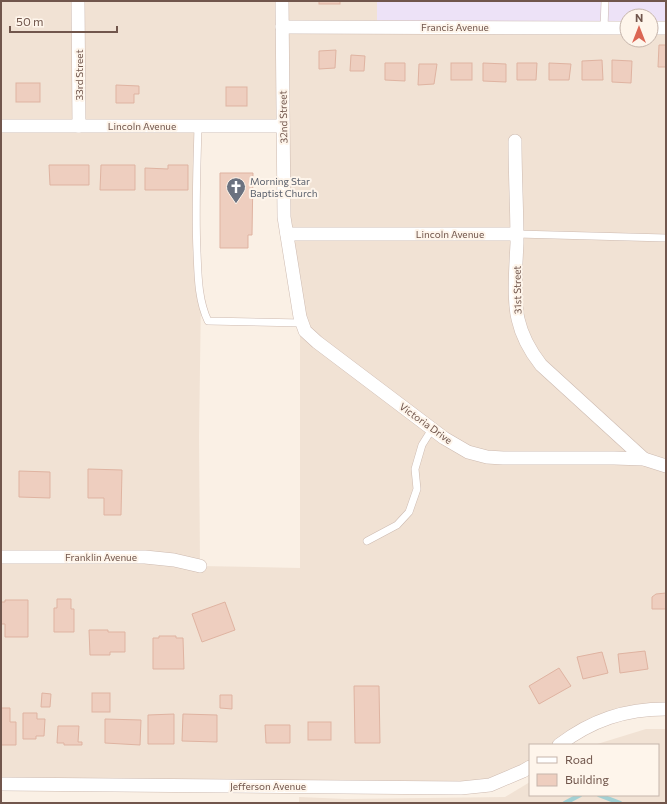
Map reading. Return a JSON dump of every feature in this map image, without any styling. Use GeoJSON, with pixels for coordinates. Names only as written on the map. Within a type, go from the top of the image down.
{"type":"FeatureCollection","features":[{"type":"Feature","properties":{"kind":"street","name":"33rd Street"},"geometry":{"type":"LineString","coordinates":[[78,1],[79,126]]}},
{"type":"Feature","properties":{"kind":"street","name":"32nd Street"},"geometry":{"type":"LineString","coordinates":[[282,1],[284,217],[287,234]]}},
{"type":"Feature","properties":{"kind":"street","name":"Francis Avenue"},"geometry":{"type":"LineString","coordinates":[[282,27],[619,28]]}},
{"type":"Feature","properties":{"kind":"street","name":"Lincoln Avenue"},"geometry":{"type":"LineString","coordinates":[[1,126],[283,126]]}},
{"type":"Feature","properties":{"kind":"street","name":"31st Street"},"geometry":{"type":"LineString","coordinates":[[515,141],[517,234],[516,298],[517,317],[523,336],[532,354],[541,365],[644,459]]}},
{"type":"Feature","properties":{"kind":"street","name":"Lincoln Avenue"},"geometry":{"type":"LineString","coordinates":[[287,234],[517,234]]}},
{"type":"Feature","properties":{"kind":"street","name":"Victoria Drive"},"geometry":{"type":"LineString","coordinates":[[287,234],[300,317],[305,331],[444,438],[468,452],[487,457],[644,459],[666,466]]}},
{"type":"Feature","properties":{"kind":"street","name":"Franklin Avenue"},"geometry":{"type":"LineString","coordinates":[[1,557],[145,557],[174,560],[200,566]]}},
{"type":"Feature","properties":{"kind":"street"},"geometry":{"type":"LineString","coordinates":[[560,744],[598,721],[613,716],[628,712],[666,709]]}},
{"type":"Feature","properties":{"kind":"street","name":"Jefferson Avenue"},"geometry":{"type":"LineString","coordinates":[[1,784],[461,788],[490,785],[524,772],[529,768]]}},
{"type":"Feature","properties":{"kind":"lane"},"geometry":{"type":"LineString","coordinates":[[603,1],[604,28]]}},
{"type":"Feature","properties":{"kind":"lane"},"geometry":{"type":"LineString","coordinates":[[198,126],[196,222],[197,270],[203,311],[208,321],[302,323]]}},
{"type":"Feature","properties":{"kind":"lane"},"geometry":{"type":"LineString","coordinates":[[517,234],[666,238]]}},
{"type":"Feature","properties":{"kind":"lane"},"geometry":{"type":"LineString","coordinates":[[367,541],[397,525],[409,512],[417,489],[415,469],[422,445],[432,429]]}},
{"type":"Feature","properties":{"kind":"shaded area"},"geometry":{"type":"Polygon","coordinates":[[[1,1],[377,1],[377,26],[619,28],[619,48],[659,48],[659,28],[666,28],[666,709],[628,712],[561,744],[529,744],[529,767],[490,785],[1,784],[1,1]],[[199,126],[199,238],[201,297],[199,436],[200,566],[300,568],[300,317],[287,234],[283,126],[199,126]]]}},
{"type":"Feature","properties":{"kind":"shaded area"},"geometry":{"type":"Polygon","coordinates":[[[377,1],[666,1],[666,28],[659,28],[659,8],[619,8],[619,28],[377,27],[377,1]]]}},
{"type":"Feature","properties":{"kind":"shaded area"},"geometry":{"type":"Polygon","coordinates":[[[646,729],[666,729],[666,803],[299,803],[299,797],[346,799],[505,797],[529,783],[529,796],[659,796],[659,744],[597,744],[646,729]]]}},
{"type":"Feature","properties":{"kind":"building"},"geometry":{"type":"Polygon","coordinates":[[[319,1],[340,1],[340,4],[319,4],[319,1]]]}},
{"type":"Feature","properties":{"kind":"building"},"geometry":{"type":"Polygon","coordinates":[[[659,45],[666,45],[666,67],[658,67],[659,45]]]}},
{"type":"Feature","properties":{"kind":"building"},"geometry":{"type":"Polygon","coordinates":[[[336,50],[335,68],[319,69],[319,51],[336,50]]]}},
{"type":"Feature","properties":{"kind":"building"},"geometry":{"type":"Polygon","coordinates":[[[351,55],[365,56],[364,71],[350,71],[351,55]]]}},
{"type":"Feature","properties":{"kind":"building"},"geometry":{"type":"Polygon","coordinates":[[[602,60],[603,80],[582,80],[582,61],[602,60]]]}},
{"type":"Feature","properties":{"kind":"building"},"geometry":{"type":"Polygon","coordinates":[[[612,60],[632,61],[631,83],[612,82],[612,60]]]}},
{"type":"Feature","properties":{"kind":"building"},"geometry":{"type":"Polygon","coordinates":[[[385,63],[405,63],[405,81],[385,80],[385,63]]]}},
{"type":"Feature","properties":{"kind":"building"},"geometry":{"type":"Polygon","coordinates":[[[451,63],[472,63],[472,80],[451,80],[451,63]]]}},
{"type":"Feature","properties":{"kind":"building"},"geometry":{"type":"Polygon","coordinates":[[[483,63],[506,64],[506,82],[483,81],[483,63]]]}},
{"type":"Feature","properties":{"kind":"building"},"geometry":{"type":"Polygon","coordinates":[[[517,63],[537,63],[536,80],[517,80],[517,63]]]}},
{"type":"Feature","properties":{"kind":"building"},"geometry":{"type":"Polygon","coordinates":[[[549,63],[571,64],[569,80],[549,80],[549,63]]]}},
{"type":"Feature","properties":{"kind":"building"},"geometry":{"type":"Polygon","coordinates":[[[419,64],[437,64],[434,84],[418,85],[419,64]]]}},
{"type":"Feature","properties":{"kind":"building"},"geometry":{"type":"Polygon","coordinates":[[[16,83],[40,83],[40,102],[16,102],[16,83]]]}},
{"type":"Feature","properties":{"kind":"building"},"geometry":{"type":"Polygon","coordinates":[[[116,85],[139,86],[139,94],[134,94],[134,103],[116,103],[116,85]]]}},
{"type":"Feature","properties":{"kind":"building"},"geometry":{"type":"Polygon","coordinates":[[[226,87],[247,87],[247,106],[226,106],[226,87]]]}},
{"type":"Feature","properties":{"kind":"building"},"geometry":{"type":"Polygon","coordinates":[[[49,165],[89,165],[89,185],[50,185],[49,165]]]}},
{"type":"Feature","properties":{"kind":"building"},"geometry":{"type":"Polygon","coordinates":[[[101,165],[135,165],[135,190],[100,190],[101,165]]]}},
{"type":"Feature","properties":{"kind":"building"},"geometry":{"type":"Polygon","coordinates":[[[168,165],[188,165],[188,190],[145,190],[145,168],[168,169],[168,165]]]}},
{"type":"Feature","properties":{"kind":"building","name":"Morning Star Baptist Church"},"geometry":{"type":"Polygon","coordinates":[[[220,173],[253,173],[252,235],[248,235],[248,248],[220,248],[220,173]]]}},
{"type":"Feature","properties":{"kind":"building"},"geometry":{"type":"Polygon","coordinates":[[[88,469],[122,470],[121,515],[104,515],[104,498],[88,498],[88,469]]]}},
{"type":"Feature","properties":{"kind":"building"},"geometry":{"type":"Polygon","coordinates":[[[19,471],[50,472],[50,498],[19,497],[19,471]]]}},
{"type":"Feature","properties":{"kind":"building"},"geometry":{"type":"Polygon","coordinates":[[[666,593],[666,609],[652,609],[652,597],[656,594],[666,593]]]}},
{"type":"Feature","properties":{"kind":"building"},"geometry":{"type":"Polygon","coordinates":[[[57,599],[71,599],[71,609],[74,609],[74,632],[54,632],[54,608],[57,608],[57,599]]]}},
{"type":"Feature","properties":{"kind":"building"},"geometry":{"type":"Polygon","coordinates":[[[5,600],[28,600],[28,637],[5,637],[5,624],[1,624],[1,602],[5,602],[5,600]]]}},
{"type":"Feature","properties":{"kind":"building"},"geometry":{"type":"Polygon","coordinates":[[[225,602],[235,630],[202,642],[192,614],[225,602]]]}},
{"type":"Feature","properties":{"kind":"building"},"geometry":{"type":"Polygon","coordinates":[[[89,630],[125,632],[125,652],[110,652],[110,655],[90,655],[89,630]]]}},
{"type":"Feature","properties":{"kind":"building"},"geometry":{"type":"Polygon","coordinates":[[[159,636],[176,636],[176,638],[183,638],[184,669],[153,669],[153,638],[159,638],[159,636]]]}},
{"type":"Feature","properties":{"kind":"building"},"geometry":{"type":"Polygon","coordinates":[[[645,651],[648,669],[620,673],[618,654],[645,651]]]}},
{"type":"Feature","properties":{"kind":"building"},"geometry":{"type":"Polygon","coordinates":[[[602,652],[608,673],[583,679],[577,657],[602,652]]]}},
{"type":"Feature","properties":{"kind":"building"},"geometry":{"type":"Polygon","coordinates":[[[559,668],[571,686],[539,704],[529,686],[559,668]]]}},
{"type":"Feature","properties":{"kind":"building"},"geometry":{"type":"Polygon","coordinates":[[[354,686],[379,686],[380,743],[355,743],[354,686]]]}},
{"type":"Feature","properties":{"kind":"building"},"geometry":{"type":"Polygon","coordinates":[[[42,693],[51,694],[50,707],[41,707],[42,693]]]}},
{"type":"Feature","properties":{"kind":"building"},"geometry":{"type":"Polygon","coordinates":[[[92,693],[110,693],[110,712],[92,712],[92,693]]]}},
{"type":"Feature","properties":{"kind":"building"},"geometry":{"type":"Polygon","coordinates":[[[220,695],[232,695],[232,709],[220,708],[220,695]]]}},
{"type":"Feature","properties":{"kind":"building"},"geometry":{"type":"Polygon","coordinates":[[[1,708],[10,708],[10,722],[16,722],[16,745],[1,745],[1,708]]]}},
{"type":"Feature","properties":{"kind":"building"},"geometry":{"type":"Polygon","coordinates":[[[23,713],[37,713],[37,719],[45,719],[44,736],[36,736],[36,739],[23,739],[23,713]]]}},
{"type":"Feature","properties":{"kind":"building"},"geometry":{"type":"Polygon","coordinates":[[[174,714],[174,744],[148,744],[148,715],[174,714]]]}},
{"type":"Feature","properties":{"kind":"building"},"geometry":{"type":"Polygon","coordinates":[[[183,714],[217,715],[217,742],[182,741],[183,714]]]}},
{"type":"Feature","properties":{"kind":"building"},"geometry":{"type":"Polygon","coordinates":[[[105,719],[141,720],[140,745],[105,743],[105,719]]]}},
{"type":"Feature","properties":{"kind":"building"},"geometry":{"type":"Polygon","coordinates":[[[308,722],[331,722],[331,740],[308,740],[308,722]]]}},
{"type":"Feature","properties":{"kind":"building"},"geometry":{"type":"Polygon","coordinates":[[[265,725],[290,725],[290,743],[266,743],[265,725]]]}},
{"type":"Feature","properties":{"kind":"building"},"geometry":{"type":"Polygon","coordinates":[[[58,726],[79,726],[78,742],[82,742],[82,745],[64,745],[64,743],[57,743],[58,726]]]}},
{"type":"Feature","properties":{"kind":"waterway"},"geometry":{"type":"LineString","coordinates":[[565,803],[578,796]]}},
{"type":"Feature","properties":{"kind":"waterway"},"geometry":{"type":"LineString","coordinates":[[602,796],[620,803]]}},
{"type":"Feature","properties":{"kind":"place","name":"Morning Star Baptist Church"},"geometry":{"type":"Point","coordinates":[236,204]}}]}
